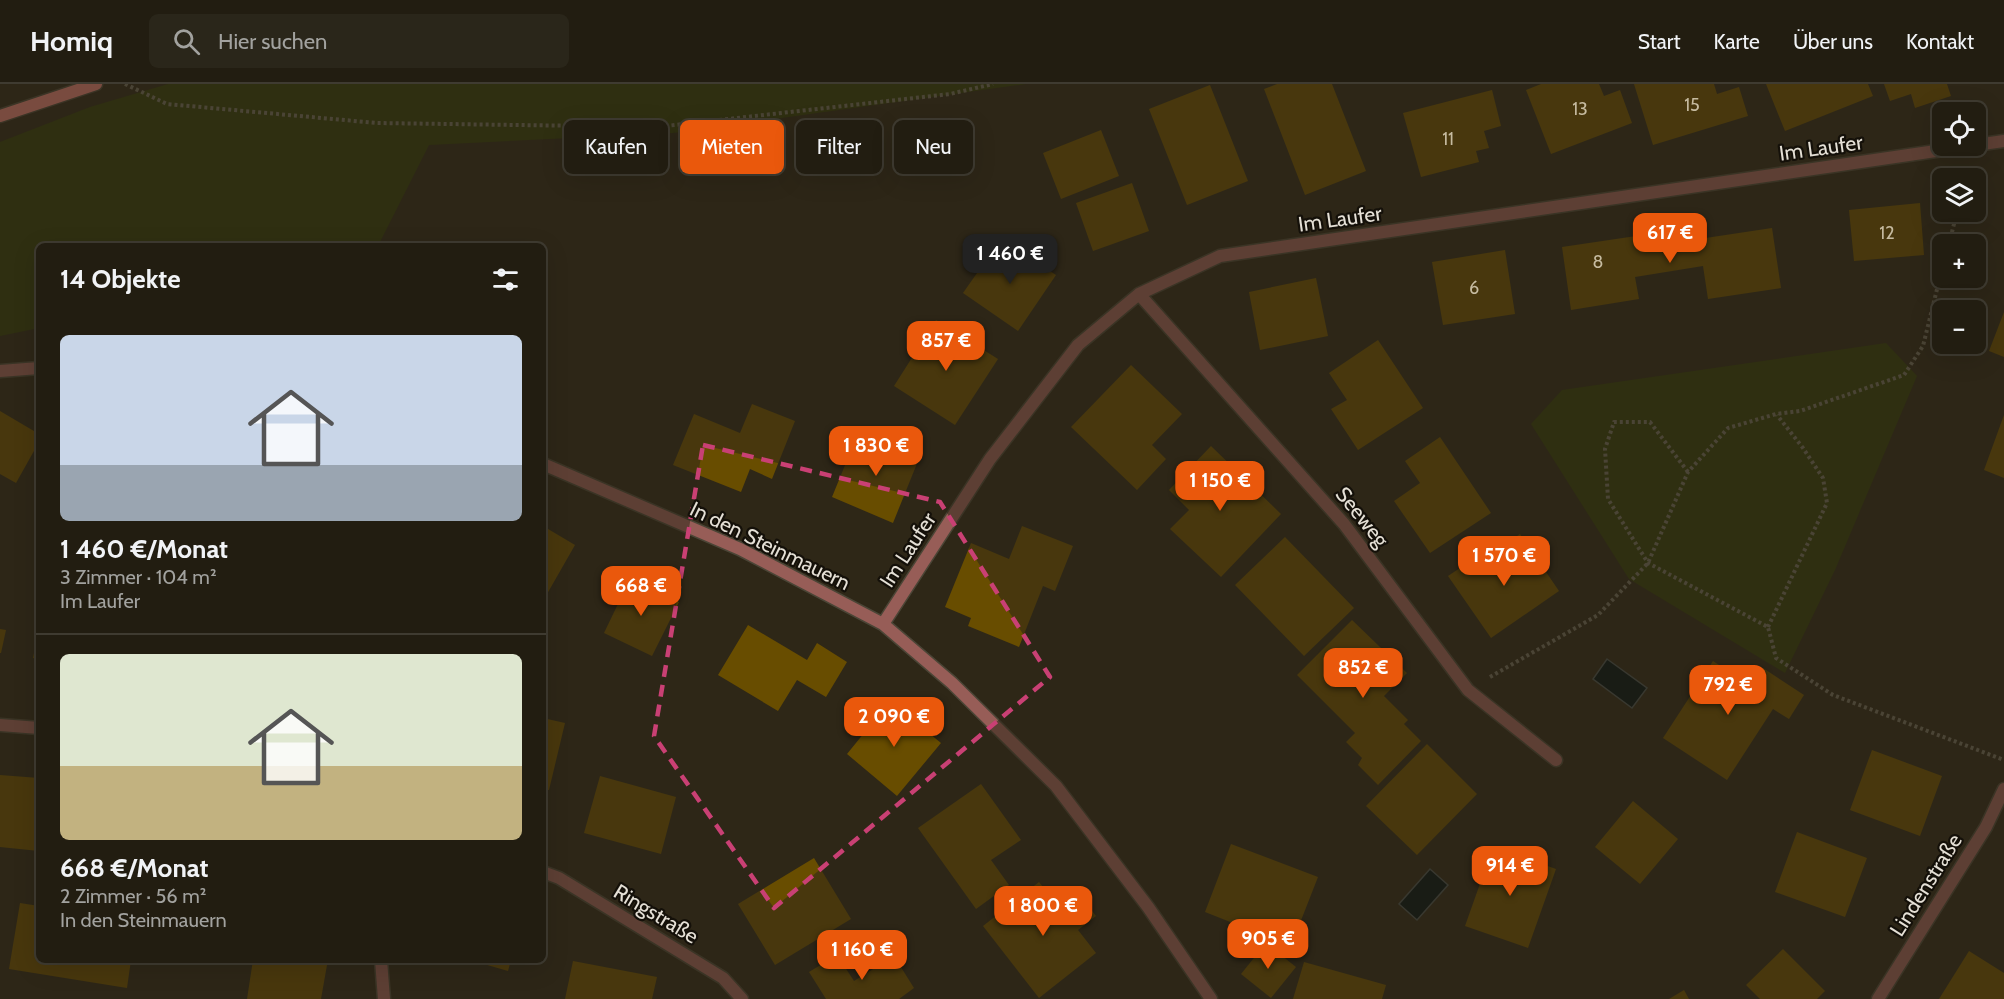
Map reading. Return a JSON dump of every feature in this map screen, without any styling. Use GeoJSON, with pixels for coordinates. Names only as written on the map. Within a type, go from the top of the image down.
{"type":"FeatureCollection","features":[{"type":"Feature","properties":{"kind":"main road"},"geometry":{"type":"LineString","coordinates":[[0,116],[96,84]]}},
{"type":"Feature","properties":{"kind":"street"},"geometry":{"type":"LineString","coordinates":[[1986,144],[2004,141]]}},
{"type":"Feature","properties":{"kind":"street","name":"Im Laufer"},"geometry":{"type":"LineString","coordinates":[[883,624],[990,459],[1078,345],[1139,294],[1220,256],[1932,152]]}},
{"type":"Feature","properties":{"kind":"street","name":"Seeweg"},"geometry":{"type":"LineString","coordinates":[[1139,294],[1344,524],[1468,690],[1556,760]]}},
{"type":"Feature","properties":{"kind":"street"},"geometry":{"type":"LineString","coordinates":[[0,371],[36,368]]}},
{"type":"Feature","properties":{"kind":"street","name":"In den Steinmauern"},"geometry":{"type":"LineString","coordinates":[[546,465],[740,549],[883,624],[952,682],[1056,786],[1148,906],[1211,999]]}},
{"type":"Feature","properties":{"kind":"street"},"geometry":{"type":"LineString","coordinates":[[0,725],[36,728]]}},
{"type":"Feature","properties":{"kind":"street","name":"Lindenstraße"},"geometry":{"type":"LineString","coordinates":[[1878,999],[1986,827],[2004,789]]}},
{"type":"Feature","properties":{"kind":"street","name":"Ringstraße"},"geometry":{"type":"LineString","coordinates":[[546,873],[559,878],[723,978],[742,999]]}},
{"type":"Feature","properties":{"kind":"street"},"geometry":{"type":"LineString","coordinates":[[381,963],[384,999]]}},
{"type":"Feature","properties":{"kind":"path"},"geometry":{"type":"LineString","coordinates":[[125,84],[167,104],[377,123],[657,127],[950,94],[993,84]]}},
{"type":"Feature","properties":{"kind":"path"},"geometry":{"type":"LineString","coordinates":[[1468,690],[1598,615],[1648,563],[1688,472],[1728,428],[1776,414],[1800,411],[1904,375],[1923,346],[1937,288]]}},
{"type":"Feature","properties":{"kind":"path"},"geometry":{"type":"LineString","coordinates":[[1776,414],[1803,448],[1822,478],[1827,503],[1768,627],[1776,658],[1833,695],[2004,760]]}},
{"type":"Feature","properties":{"kind":"path"},"geometry":{"type":"LineString","coordinates":[[1688,472],[1650,422],[1614,422],[1605,449],[1608,499],[1648,563],[1768,627]]}},
{"type":"Feature","properties":{"kind":"highlighted area"},"geometry":{"type":"Polygon","coordinates":[[[703,445],[940,502],[1050,677],[774,908],[654,736],[703,445]]]}},
{"type":"Feature","properties":{"kind":"green space"},"geometry":{"type":"Polygon","coordinates":[[[168,84],[1026,84],[767,120],[680,120],[680,132],[673,133],[668,133],[668,120],[564,120],[564,138],[429,145],[380,243],[36,243],[36,329],[0,336],[0,142],[90,107],[168,84]]]}},
{"type":"Feature","properties":{"kind":"green space"},"geometry":{"type":"Polygon","coordinates":[[[1886,343],[1917,376],[1835,570],[1785,673],[1629,579],[1531,424],[1562,390],[1886,343]]]}},
{"type":"Feature","properties":{"kind":"shaded area"},"geometry":{"type":"Polygon","coordinates":[[[1607,659],[1647,688],[1632,708],[1593,679],[1607,659]]]}},
{"type":"Feature","properties":{"kind":"shaded area"},"geometry":{"type":"Polygon","coordinates":[[[1430,869],[1448,885],[1417,920],[1399,904],[1430,869]]]}},
{"type":"Feature","properties":{"kind":"building"},"geometry":{"type":"Polygon","coordinates":[[[1277,84],[1332,84],[1366,171],[1305,195],[1264,89],[1277,84]]]}},
{"type":"Feature","properties":{"kind":"building"},"geometry":{"type":"Polygon","coordinates":[[[1541,84],[1599,84],[1604,96],[1620,90],[1632,123],[1551,154],[1526,90],[1541,84]]]}},
{"type":"Feature","properties":{"kind":"building"},"geometry":{"type":"Polygon","coordinates":[[[1634,84],[1714,84],[1717,94],[1739,87],[1748,116],[1653,145],[1634,84]]]}},
{"type":"Feature","properties":{"kind":"building"},"geometry":{"type":"Polygon","coordinates":[[[1766,84],[1868,84],[1873,96],[1785,131],[1766,84]]]}},
{"type":"Feature","properties":{"kind":"building"},"geometry":{"type":"Polygon","coordinates":[[[1884,84],[1947,84],[1951,96],[1915,108],[1911,94],[1890,101],[1884,84]]]}},
{"type":"Feature","properties":{"kind":"building"},"geometry":{"type":"Polygon","coordinates":[[[1210,85],[1248,181],[1187,205],[1149,109],[1210,85]]]}},
{"type":"Feature","properties":{"kind":"building"},"geometry":{"type":"Polygon","coordinates":[[[1492,90],[1501,126],[1484,131],[1489,148],[1476,151],[1479,162],[1421,177],[1403,113],[1492,90]]]}},
{"type":"Feature","properties":{"kind":"building"},"geometry":{"type":"Polygon","coordinates":[[[1101,130],[1119,176],[1061,199],[1043,153],[1101,130]]]}},
{"type":"Feature","properties":{"kind":"building"},"geometry":{"type":"Polygon","coordinates":[[[1132,183],[1149,231],[1093,251],[1076,203],[1132,183]]]}},
{"type":"Feature","properties":{"kind":"building"},"geometry":{"type":"Polygon","coordinates":[[[1920,203],[1924,255],[1854,261],[1849,210],[1920,203]]]}},
{"type":"Feature","properties":{"kind":"building"},"geometry":{"type":"Polygon","coordinates":[[[1697,227],[1699,239],[1772,228],[1781,288],[1708,299],[1703,266],[1635,277],[1639,299],[1571,310],[1562,247],[1697,227]]]}},
{"type":"Feature","properties":{"kind":"building"},"geometry":{"type":"Polygon","coordinates":[[[1001,239],[1056,275],[1018,331],[963,293],[1001,239]]]}},
{"type":"Feature","properties":{"kind":"building"},"geometry":{"type":"Polygon","coordinates":[[[1505,250],[1515,314],[1443,325],[1432,262],[1505,250]]]}},
{"type":"Feature","properties":{"kind":"building"},"geometry":{"type":"Polygon","coordinates":[[[1316,278],[1328,336],[1260,350],[1249,292],[1316,278]]]}},
{"type":"Feature","properties":{"kind":"building"},"geometry":{"type":"Polygon","coordinates":[[[2004,312],[2004,357],[1989,351],[2004,312]]]}},
{"type":"Feature","properties":{"kind":"building"},"geometry":{"type":"Polygon","coordinates":[[[936,320],[998,359],[955,425],[894,386],[936,320]]]}},
{"type":"Feature","properties":{"kind":"building"},"geometry":{"type":"Polygon","coordinates":[[[1378,340],[1423,408],[1358,450],[1331,409],[1347,400],[1329,373],[1378,340]]]}},
{"type":"Feature","properties":{"kind":"building"},"geometry":{"type":"Polygon","coordinates":[[[1131,365],[1182,414],[1152,445],[1166,459],[1137,490],[1071,427],[1131,365]]]}},
{"type":"Feature","properties":{"kind":"building"},"geometry":{"type":"Polygon","coordinates":[[[752,404],[795,421],[772,479],[750,469],[741,492],[673,465],[694,414],[740,433],[752,404]]]}},
{"type":"Feature","properties":{"kind":"building"},"geometry":{"type":"Polygon","coordinates":[[[0,411],[36,432],[36,447],[16,483],[0,474],[0,411]]]}},
{"type":"Feature","properties":{"kind":"building"},"geometry":{"type":"Polygon","coordinates":[[[2004,415],[2004,478],[1984,470],[2004,415]]]}},
{"type":"Feature","properties":{"kind":"building"},"geometry":{"type":"Polygon","coordinates":[[[859,431],[920,456],[893,523],[832,497],[859,431]]]}},
{"type":"Feature","properties":{"kind":"building"},"geometry":{"type":"Polygon","coordinates":[[[1440,437],[1491,513],[1430,553],[1394,501],[1420,483],[1405,461],[1440,437]]]}},
{"type":"Feature","properties":{"kind":"building"},"geometry":{"type":"Polygon","coordinates":[[[1211,446],[1281,514],[1221,577],[1170,529],[1189,510],[1169,490],[1211,446]]]}},
{"type":"Feature","properties":{"kind":"building"},"geometry":{"type":"Polygon","coordinates":[[[1022,526],[1073,546],[1055,591],[1043,586],[1019,647],[968,626],[971,618],[945,607],[971,543],[1009,559],[1022,526]]]}},
{"type":"Feature","properties":{"kind":"building"},"geometry":{"type":"Polygon","coordinates":[[[546,528],[575,545],[546,596],[546,528]]]}},
{"type":"Feature","properties":{"kind":"building"},"geometry":{"type":"Polygon","coordinates":[[[1520,534],[1559,591],[1491,638],[1448,576],[1487,550],[1501,570],[1518,558],[1507,543],[1520,534]]]}},
{"type":"Feature","properties":{"kind":"building"},"geometry":{"type":"Polygon","coordinates":[[[1285,537],[1354,608],[1304,656],[1235,585],[1285,537]]]}},
{"type":"Feature","properties":{"kind":"building"},"geometry":{"type":"Polygon","coordinates":[[[630,579],[679,602],[652,656],[604,633],[630,579]]]}},
{"type":"Feature","properties":{"kind":"building"},"geometry":{"type":"Polygon","coordinates":[[[1352,620],[1407,673],[1384,696],[1408,720],[1404,724],[1421,741],[1378,785],[1358,765],[1362,758],[1346,742],[1355,733],[1297,675],[1352,620]]]}},
{"type":"Feature","properties":{"kind":"building"},"geometry":{"type":"Polygon","coordinates":[[[748,625],[807,660],[817,643],[847,662],[826,697],[797,680],[778,711],[718,675],[748,625]]]}},
{"type":"Feature","properties":{"kind":"building"},"geometry":{"type":"Polygon","coordinates":[[[0,629],[6,630],[1,653],[0,653],[0,629]]]}},
{"type":"Feature","properties":{"kind":"building"},"geometry":{"type":"Polygon","coordinates":[[[36,643],[36,658],[33,658],[36,643]]]}},
{"type":"Feature","properties":{"kind":"building"},"geometry":{"type":"Polygon","coordinates":[[[1713,661],[1751,686],[1763,668],[1804,695],[1789,719],[1773,709],[1727,780],[1663,738],[1713,661]]]}},
{"type":"Feature","properties":{"kind":"building"},"geometry":{"type":"Polygon","coordinates":[[[890,701],[941,743],[897,796],[847,754],[890,701]]]}},
{"type":"Feature","properties":{"kind":"building"},"geometry":{"type":"Polygon","coordinates":[[[546,719],[565,723],[549,790],[546,790],[546,719]]]}},
{"type":"Feature","properties":{"kind":"building"},"geometry":{"type":"Polygon","coordinates":[[[1427,744],[1477,794],[1417,855],[1366,806],[1427,744]]]}},
{"type":"Feature","properties":{"kind":"building"},"geometry":{"type":"Polygon","coordinates":[[[1872,750],[1942,776],[1920,836],[1850,810],[1872,750]]]}},
{"type":"Feature","properties":{"kind":"building"},"geometry":{"type":"Polygon","coordinates":[[[0,775],[36,778],[36,851],[0,847],[0,775]]]}},
{"type":"Feature","properties":{"kind":"building"},"geometry":{"type":"Polygon","coordinates":[[[600,776],[676,797],[661,854],[584,833],[600,776]]]}},
{"type":"Feature","properties":{"kind":"building"},"geometry":{"type":"Polygon","coordinates":[[[981,784],[1021,840],[991,860],[1009,885],[976,909],[918,828],[981,784]]]}},
{"type":"Feature","properties":{"kind":"building"},"geometry":{"type":"Polygon","coordinates":[[[1633,801],[1678,839],[1640,884],[1595,847],[1633,801]]]}},
{"type":"Feature","properties":{"kind":"building"},"geometry":{"type":"Polygon","coordinates":[[[1797,832],[1867,858],[1845,917],[1775,892],[1797,832]]]}},
{"type":"Feature","properties":{"kind":"building"},"geometry":{"type":"Polygon","coordinates":[[[1231,844],[1318,877],[1291,946],[1205,912],[1231,844]]]}},
{"type":"Feature","properties":{"kind":"building"},"geometry":{"type":"Polygon","coordinates":[[[1493,847],[1556,869],[1528,948],[1465,926],[1493,847]]]}},
{"type":"Feature","properties":{"kind":"building"},"geometry":{"type":"Polygon","coordinates":[[[814,858],[851,919],[775,965],[738,904],[814,858]]]}},
{"type":"Feature","properties":{"kind":"building"},"geometry":{"type":"Polygon","coordinates":[[[1039,882],[1057,905],[1076,890],[1096,916],[1078,930],[1096,953],[1039,998],[983,926],[1039,882]]]}},
{"type":"Feature","properties":{"kind":"building"},"geometry":{"type":"Polygon","coordinates":[[[20,903],[36,906],[36,963],[131,963],[127,988],[9,969],[20,903]]]}},
{"type":"Feature","properties":{"kind":"building"},"geometry":{"type":"Polygon","coordinates":[[[1266,943],[1296,967],[1271,998],[1241,974],[1266,943]]]}},
{"type":"Feature","properties":{"kind":"building"},"geometry":{"type":"Polygon","coordinates":[[[1783,949],[1825,991],[1817,999],[1760,999],[1746,985],[1783,949]]]}},
{"type":"Feature","properties":{"kind":"building"},"geometry":{"type":"Polygon","coordinates":[[[1969,951],[2004,973],[2004,999],[1939,999],[1969,951]]]}},
{"type":"Feature","properties":{"kind":"building"},"geometry":{"type":"Polygon","coordinates":[[[837,955],[854,981],[894,956],[914,988],[899,999],[826,999],[809,972],[837,955]]]}},
{"type":"Feature","properties":{"kind":"building"},"geometry":{"type":"Polygon","coordinates":[[[573,961],[657,977],[652,999],[565,999],[573,961]]]}},
{"type":"Feature","properties":{"kind":"building"},"geometry":{"type":"Polygon","coordinates":[[[1304,962],[1386,985],[1382,999],[1293,999],[1304,962]]]}},
{"type":"Feature","properties":{"kind":"building"},"geometry":{"type":"Polygon","coordinates":[[[253,963],[327,965],[321,999],[247,999],[253,963]]]}},
{"type":"Feature","properties":{"kind":"building"},"geometry":{"type":"Polygon","coordinates":[[[480,963],[510,963],[508,971],[480,963]]]}},
{"type":"Feature","properties":{"kind":"building"},"geometry":{"type":"Polygon","coordinates":[[[1684,990],[1689,999],[1669,999],[1684,990]]]}}]}
